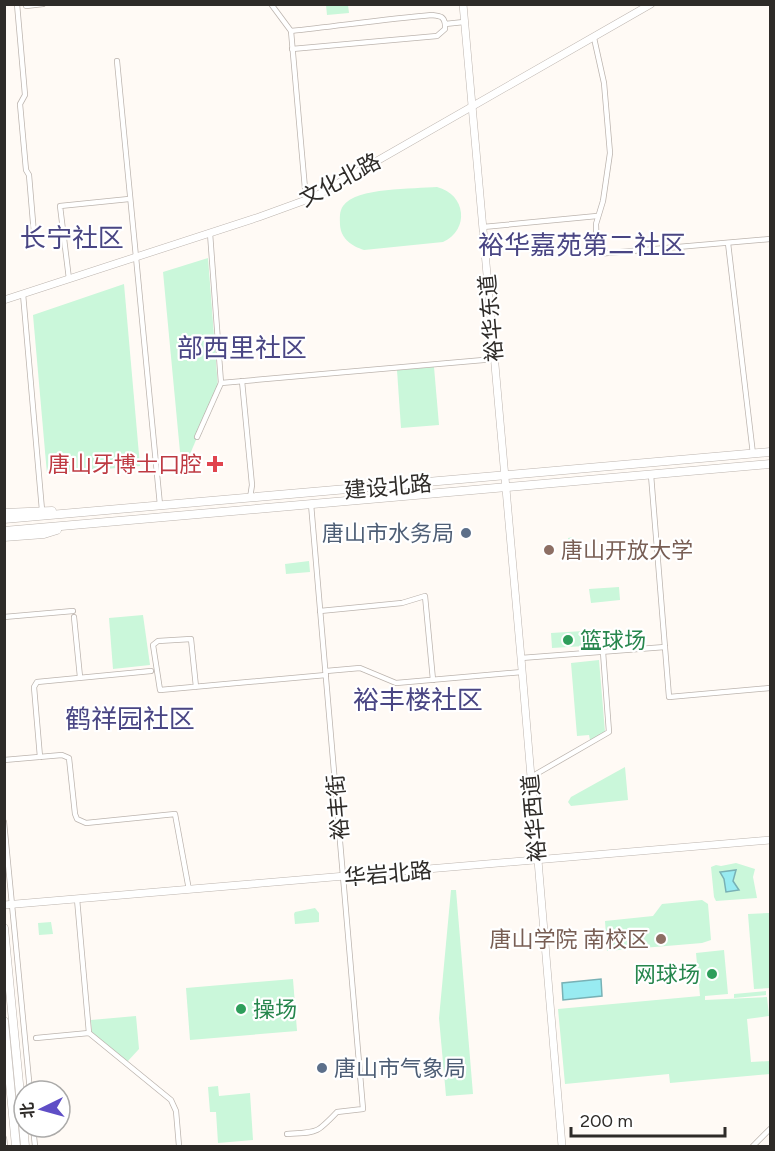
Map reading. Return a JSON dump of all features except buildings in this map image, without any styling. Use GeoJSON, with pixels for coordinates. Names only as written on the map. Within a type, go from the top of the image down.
{"type":"FeatureCollection","features":[{"type":"Feature","properties":{"kind":"main road","name":"建设北路"},"geometry":{"type":"LineString","coordinates":[[4,519],[771,452]]}},
{"type":"Feature","properties":{"kind":"main road","name":"建设北路"},"geometry":{"type":"LineString","coordinates":[[4,531],[771,465]]}},
{"type":"Feature","properties":{"kind":"main road"},"geometry":{"type":"LineString","coordinates":[[4,513],[42,510],[71,513]]}},
{"type":"Feature","properties":{"kind":"main road"},"geometry":{"type":"LineString","coordinates":[[4,537],[44,534],[72,525]]}},
{"type":"Feature","properties":{"kind":"main road"},"geometry":{"type":"LineString","coordinates":[[4,928],[25,1146]]}},
{"type":"Feature","properties":{"kind":"main road"},"geometry":{"type":"LineString","coordinates":[[4,1021],[8,1091],[16,1146]]}},
{"type":"Feature","properties":{"kind":"street"},"geometry":{"type":"LineString","coordinates":[[17,4],[24,95],[20,106],[26,170],[30,175],[34,234]]}},
{"type":"Feature","properties":{"kind":"street"},"geometry":{"type":"LineString","coordinates":[[26,6],[43,4]]}},
{"type":"Feature","properties":{"kind":"street"},"geometry":{"type":"LineString","coordinates":[[270,4],[291,31],[306,200]]}},
{"type":"Feature","properties":{"kind":"street","name":"裕华东道"},"geometry":{"type":"LineString","coordinates":[[463,4],[506,489]]}},
{"type":"Feature","properties":{"kind":"street","name":"文化北路"},"geometry":{"type":"LineString","coordinates":[[4,300],[306,200],[651,4]]}},
{"type":"Feature","properties":{"kind":"street"},"geometry":{"type":"LineString","coordinates":[[291,31],[432,15],[441,16],[445,24],[445,29],[437,36],[292,49]]}},
{"type":"Feature","properties":{"kind":"street"},"geometry":{"type":"LineString","coordinates":[[445,24],[464,22]]}},
{"type":"Feature","properties":{"kind":"street"},"geometry":{"type":"LineString","coordinates":[[594,38],[604,83],[610,153],[603,201],[597,216],[597,254],[771,239]]}},
{"type":"Feature","properties":{"kind":"street"},"geometry":{"type":"LineString","coordinates":[[117,60],[160,505]]}},
{"type":"Feature","properties":{"kind":"street"},"geometry":{"type":"LineString","coordinates":[[69,279],[60,206],[129,199]]}},
{"type":"Feature","properties":{"kind":"street"},"geometry":{"type":"LineString","coordinates":[[483,227],[597,216]]}},
{"type":"Feature","properties":{"kind":"street"},"geometry":{"type":"LineString","coordinates":[[197,437],[222,383],[210,233]]}},
{"type":"Feature","properties":{"kind":"street"},"geometry":{"type":"LineString","coordinates":[[728,243],[753,454]]}},
{"type":"Feature","properties":{"kind":"street"},"geometry":{"type":"LineString","coordinates":[[23,294],[42,510]]}},
{"type":"Feature","properties":{"kind":"street"},"geometry":{"type":"LineString","coordinates":[[222,383],[495,359]]}},
{"type":"Feature","properties":{"kind":"street"},"geometry":{"type":"LineString","coordinates":[[242,381],[251,466],[250,498]]}},
{"type":"Feature","properties":{"kind":"street"},"geometry":{"type":"LineString","coordinates":[[651,475],[669,697],[771,688]]}},
{"type":"Feature","properties":{"kind":"street","name":"裕华西道"},"geometry":{"type":"LineString","coordinates":[[506,489],[562,1146]]}},
{"type":"Feature","properties":{"kind":"street","name":"裕丰街"},"geometry":{"type":"LineString","coordinates":[[287,1134],[314,1132],[320,1130],[337,1112],[363,1109],[311,504]]}},
{"type":"Feature","properties":{"kind":"street"},"geometry":{"type":"LineString","coordinates":[[320,611],[402,603],[425,596],[433,680]]}},
{"type":"Feature","properties":{"kind":"street"},"geometry":{"type":"LineString","coordinates":[[4,617],[74,614],[80,677]]}},
{"type":"Feature","properties":{"kind":"street"},"geometry":{"type":"LineString","coordinates":[[196,687],[191,639],[158,641],[153,645],[160,690],[196,687],[326,673],[360,668],[396,683],[522,672]]}},
{"type":"Feature","properties":{"kind":"street"},"geometry":{"type":"LineString","coordinates":[[521,658],[665,647]]}},
{"type":"Feature","properties":{"kind":"street"},"geometry":{"type":"LineString","coordinates":[[531,777],[609,732],[603,652]]}},
{"type":"Feature","properties":{"kind":"street"},"geometry":{"type":"LineString","coordinates":[[40,757],[33,687],[37,682],[151,671]]}},
{"type":"Feature","properties":{"kind":"street"},"geometry":{"type":"LineString","coordinates":[[4,760],[62,755],[69,758],[75,814],[81,822],[175,814],[189,890]]}},
{"type":"Feature","properties":{"kind":"street"},"geometry":{"type":"LineString","coordinates":[[4,822],[8,905],[29,1079]]}},
{"type":"Feature","properties":{"kind":"street","name":"华岩北路"},"geometry":{"type":"LineString","coordinates":[[8,905],[771,840]]}},
{"type":"Feature","properties":{"kind":"street"},"geometry":{"type":"LineString","coordinates":[[77,899],[89,1034]]}},
{"type":"Feature","properties":{"kind":"street"},"geometry":{"type":"LineString","coordinates":[[36,1038],[89,1034],[171,1100],[176,1112],[179,1146]]}},
{"type":"Feature","properties":{"kind":"street"},"geometry":{"type":"LineString","coordinates":[[753,1146],[771,1129]]}},
{"type":"Feature","properties":{"kind":"street"},"geometry":{"type":"LineString","coordinates":[[4,1138],[5,1146]]}},
{"type":"Feature","properties":{"kind":"green space"},"geometry":{"type":"Polygon","coordinates":[[[326,5],[348,5],[349,13],[327,15],[326,5]]]}},
{"type":"Feature","properties":{"kind":"green space"},"geometry":{"type":"Polygon","coordinates":[[[437,187],[454,197],[461,213],[458,229],[443,242],[364,250],[351,244],[342,234],[340,213],[343,206],[360,195],[386,190],[437,187]]]}},
{"type":"Feature","properties":{"kind":"green space"},"geometry":{"type":"Polygon","coordinates":[[[208,258],[218,388],[182,473],[163,272],[208,258]]]}},
{"type":"Feature","properties":{"kind":"green space"},"geometry":{"type":"Polygon","coordinates":[[[124,284],[140,466],[47,474],[33,315],[124,284]]]}},
{"type":"Feature","properties":{"kind":"green space"},"geometry":{"type":"Polygon","coordinates":[[[434,367],[439,425],[401,428],[397,370],[434,367]]]}},
{"type":"Feature","properties":{"kind":"green space"},"geometry":{"type":"Polygon","coordinates":[[[573,537],[577,540],[578,552],[570,555],[568,538],[573,537]]]}},
{"type":"Feature","properties":{"kind":"green space"},"geometry":{"type":"Polygon","coordinates":[[[309,561],[310,572],[286,574],[285,564],[309,561]]]}},
{"type":"Feature","properties":{"kind":"green space"},"geometry":{"type":"Polygon","coordinates":[[[619,587],[620,600],[591,603],[589,589],[619,587]]]}},
{"type":"Feature","properties":{"kind":"green space"},"geometry":{"type":"Polygon","coordinates":[[[143,615],[150,665],[113,669],[109,618],[143,615]]]}},
{"type":"Feature","properties":{"kind":"green space","name":"篮球场"},"geometry":{"type":"Polygon","coordinates":[[[583,631],[585,646],[552,648],[551,633],[583,631]]]}},
{"type":"Feature","properties":{"kind":"green space"},"geometry":{"type":"Polygon","coordinates":[[[599,660],[605,732],[590,740],[589,735],[577,736],[571,663],[599,660]]]}},
{"type":"Feature","properties":{"kind":"green space"},"geometry":{"type":"Polygon","coordinates":[[[625,767],[628,800],[571,806],[568,802],[571,797],[625,767]]]}},
{"type":"Feature","properties":{"kind":"green space"},"geometry":{"type":"Polygon","coordinates":[[[736,863],[755,869],[753,877],[757,898],[716,901],[711,867],[736,863]]]}},
{"type":"Feature","properties":{"kind":"green space"},"geometry":{"type":"Polygon","coordinates":[[[451,890],[456,890],[473,1094],[446,1096],[439,1018],[451,890]]]}},
{"type":"Feature","properties":{"kind":"green space"},"geometry":{"type":"Polygon","coordinates":[[[702,900],[708,904],[711,940],[702,943],[607,951],[605,921],[653,916],[662,904],[702,900]]]}},
{"type":"Feature","properties":{"kind":"green space"},"geometry":{"type":"Polygon","coordinates":[[[315,908],[319,913],[319,922],[295,924],[295,912],[315,908]]]}},
{"type":"Feature","properties":{"kind":"green space"},"geometry":{"type":"Polygon","coordinates":[[[770,913],[770,988],[754,989],[748,914],[770,913]]]}},
{"type":"Feature","properties":{"kind":"green space"},"geometry":{"type":"Polygon","coordinates":[[[51,922],[53,934],[39,935],[38,923],[51,922]]]}},
{"type":"Feature","properties":{"kind":"green space"},"geometry":{"type":"Polygon","coordinates":[[[724,950],[728,994],[705,996],[705,1000],[767,997],[769,1016],[747,1019],[751,1062],[770,1061],[770,1074],[670,1083],[669,1074],[565,1084],[558,1009],[700,996],[696,953],[724,950]]]}},
{"type":"Feature","properties":{"kind":"green space","name":"操场"},"geometry":{"type":"Polygon","coordinates":[[[293,979],[297,1031],[190,1040],[186,988],[293,979]]]}},
{"type":"Feature","properties":{"kind":"green space"},"geometry":{"type":"Polygon","coordinates":[[[766,991],[766,995],[734,998],[734,994],[766,991]]]}},
{"type":"Feature","properties":{"kind":"green space"},"geometry":{"type":"Polygon","coordinates":[[[136,1016],[139,1049],[127,1062],[92,1033],[91,1020],[136,1016]]]}},
{"type":"Feature","properties":{"kind":"green space"},"geometry":{"type":"Polygon","coordinates":[[[218,1086],[219,1096],[250,1093],[253,1140],[218,1143],[216,1112],[210,1112],[208,1087],[218,1086]]]}},
{"type":"Feature","properties":{"kind":"water"},"geometry":{"type":"Polygon","coordinates":[[[736,870],[733,881],[739,890],[726,892],[724,879],[720,872],[736,870]]]}},
{"type":"Feature","properties":{"kind":"water"},"geometry":{"type":"Polygon","coordinates":[[[601,979],[602,996],[563,1000],[562,983],[601,979]]]}},
{"type":"Feature","properties":{"kind":"place","name":"唐山牙博士口腔"},"geometry":{"type":"Point","coordinates":[215,464]}},
{"type":"Feature","properties":{"kind":"place","name":"唐山市水务局"},"geometry":{"type":"Point","coordinates":[466,533]}},
{"type":"Feature","properties":{"kind":"place","name":"唐山开放大学"},"geometry":{"type":"Point","coordinates":[549,550]}},
{"type":"Feature","properties":{"kind":"place","name":"篮球场"},"geometry":{"type":"Point","coordinates":[568,640]}},
{"type":"Feature","properties":{"kind":"place","name":"唐山学院 南校区"},"geometry":{"type":"Point","coordinates":[661,939]}},
{"type":"Feature","properties":{"kind":"place","name":"网球场"},"geometry":{"type":"Point","coordinates":[712,974]}},
{"type":"Feature","properties":{"kind":"place","name":"操场"},"geometry":{"type":"Point","coordinates":[241,1009]}},
{"type":"Feature","properties":{"kind":"place","name":"唐山市气象局"},"geometry":{"type":"Point","coordinates":[322,1068]}},
{"type":"Feature","properties":{"kind":"district","name":"长宁社区"},"geometry":{"type":"Point","coordinates":[72,238]}},
{"type":"Feature","properties":{"kind":"district","name":"裕华嘉苑第二社区"},"geometry":{"type":"Point","coordinates":[582,245]}},
{"type":"Feature","properties":{"kind":"district","name":"部西里社区"},"geometry":{"type":"Point","coordinates":[242,348]}},
{"type":"Feature","properties":{"kind":"district","name":"裕丰楼社区"},"geometry":{"type":"Point","coordinates":[418,700]}},
{"type":"Feature","properties":{"kind":"district","name":"鹤祥园社区"},"geometry":{"type":"Point","coordinates":[130,719]}}]}
